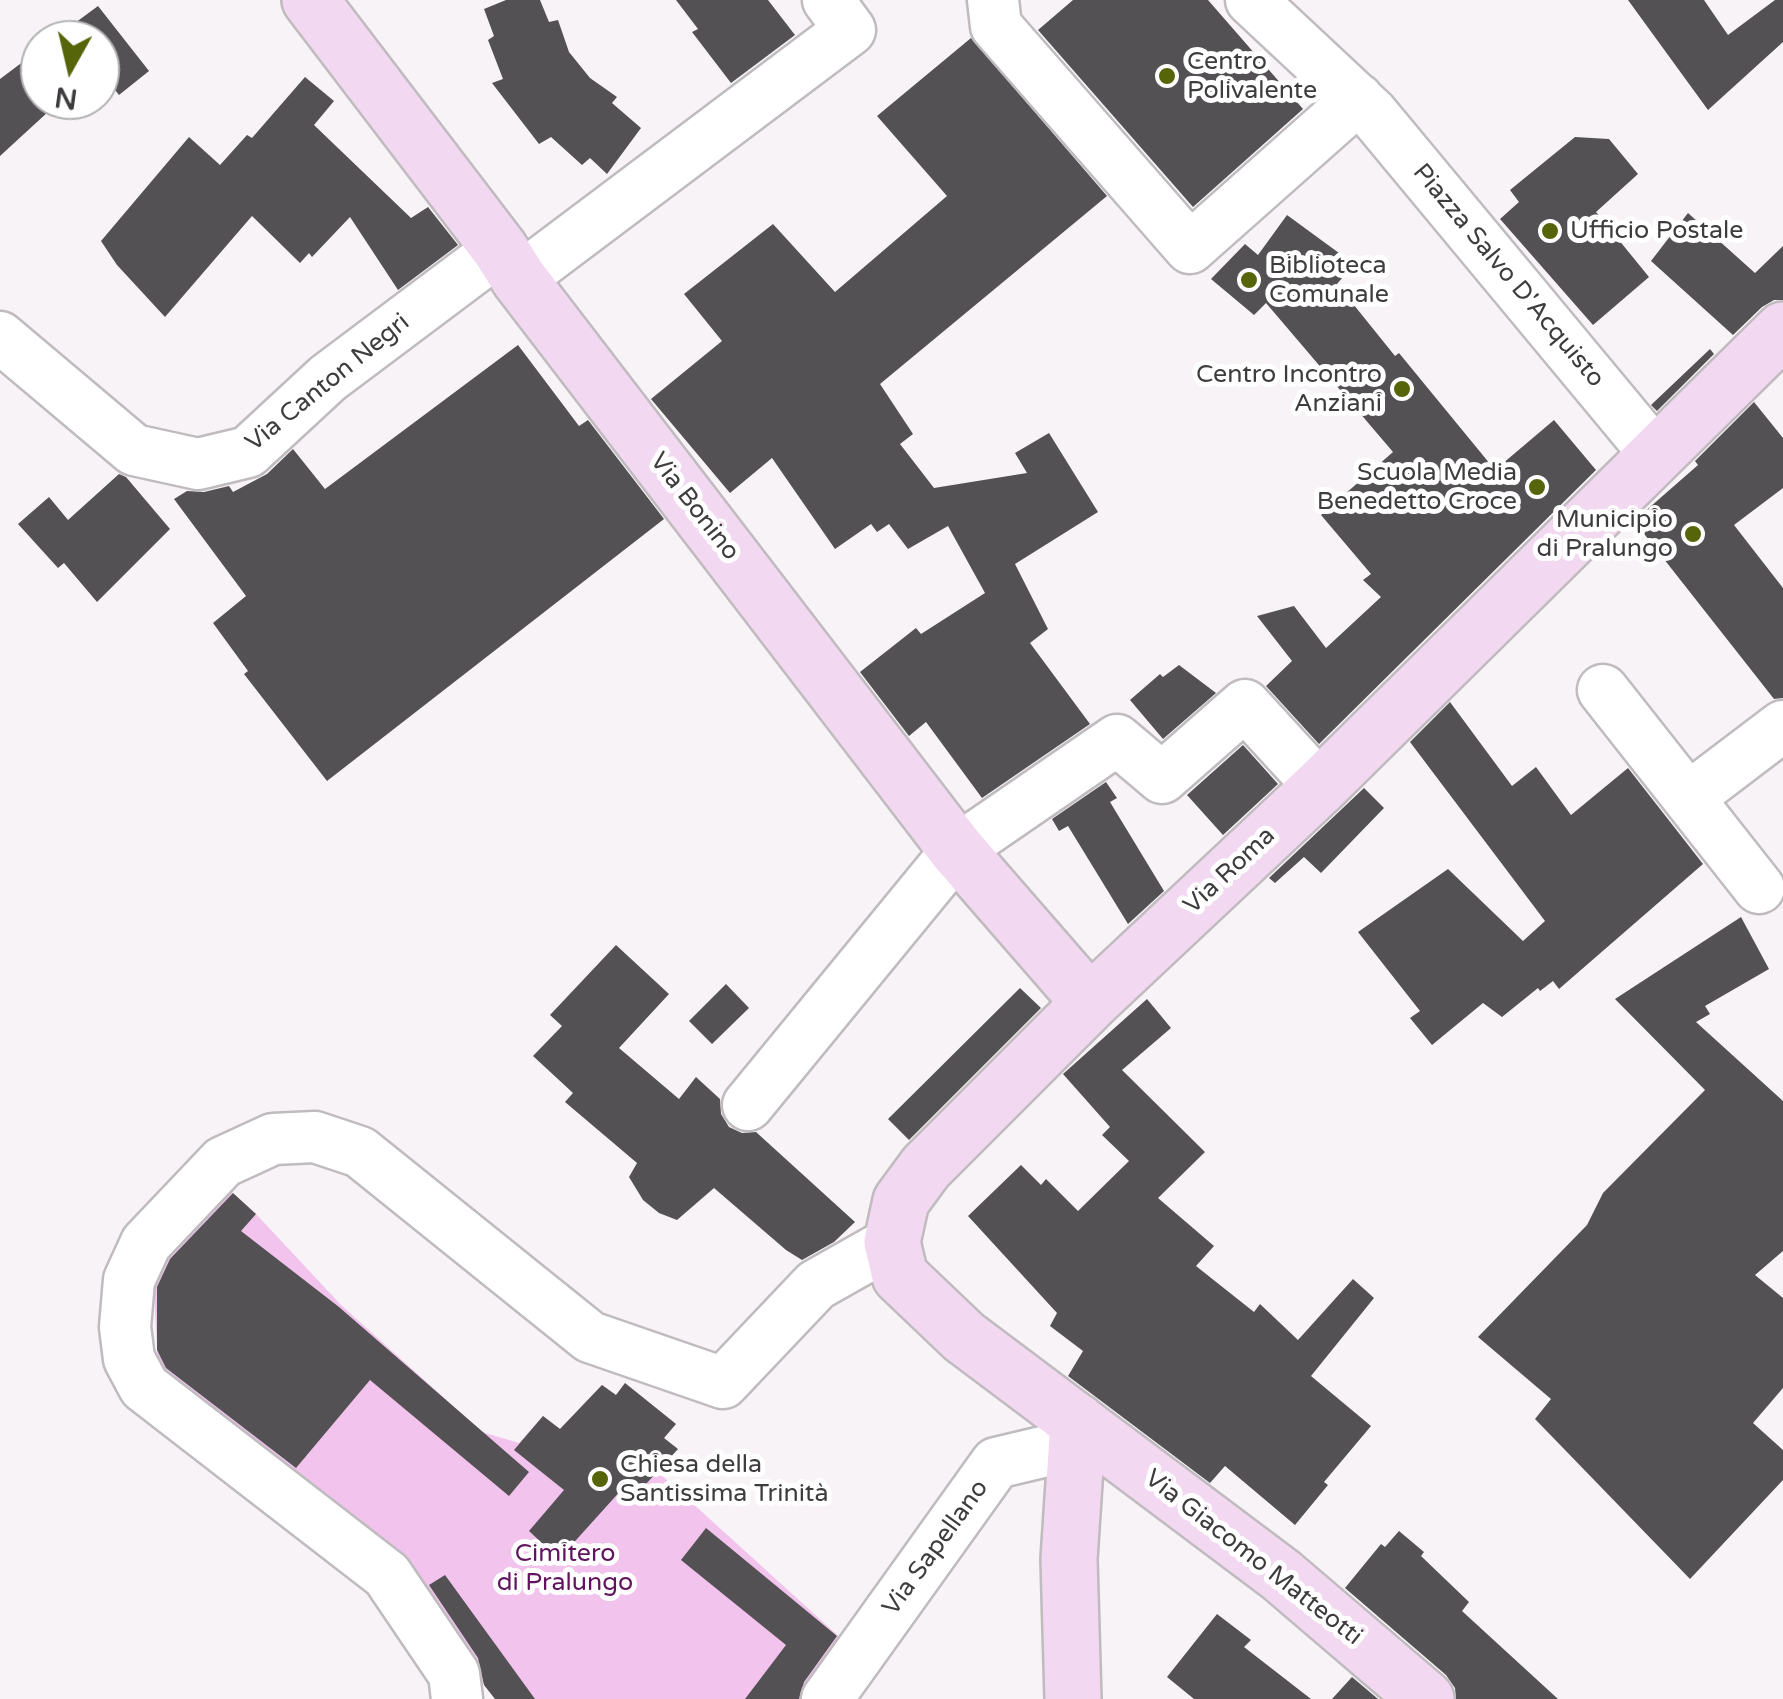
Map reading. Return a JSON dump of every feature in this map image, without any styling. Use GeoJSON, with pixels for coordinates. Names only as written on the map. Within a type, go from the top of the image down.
{"type":"FeatureCollection","features":[{"type":"Feature","properties":{"kind":"street","name":"Via Bonino"},"geometry":{"type":"LineString","coordinates":[[310,0],[957,850],[1090,1003]]}},
{"type":"Feature","properties":{"kind":"street","name":"Via Canton Negri"},"geometry":{"type":"LineString","coordinates":[[0,337],[134,450],[198,464],[248,452],[328,378],[509,264],[850,30],[828,0]]}},
{"type":"Feature","properties":{"kind":"street"},"geometry":{"type":"LineString","coordinates":[[994,0],[996,26],[1190,248],[1358,99]]}},
{"type":"Feature","properties":{"kind":"street","name":"Piazza Salvo D'Acquisto"},"geometry":{"type":"LineString","coordinates":[[1251,0],[1358,99],[1656,455]]}},
{"type":"Feature","properties":{"kind":"street","name":"Via Roma"},"geometry":{"type":"LineString","coordinates":[[892,1242],[901,1202],[926,1167],[1090,1003],[1320,788],[1783,330]]}},
{"type":"Feature","properties":{"kind":"street"},"geometry":{"type":"LineString","coordinates":[[1603,690],[1758,888]]}},
{"type":"Feature","properties":{"kind":"street"},"geometry":{"type":"LineString","coordinates":[[748,1105],[957,850],[1117,740],[1162,778],[1245,704],[1320,788]]}},
{"type":"Feature","properties":{"kind":"street"},"geometry":{"type":"LineString","coordinates":[[1688,798],[1783,726]]}},
{"type":"Feature","properties":{"kind":"street"},"geometry":{"type":"LineString","coordinates":[[457,1699],[454,1674],[387,1575],[144,1387],[129,1359],[125,1328],[129,1280],[146,1244],[224,1162],[273,1140],[315,1136],[360,1152],[590,1336],[723,1383],[816,1285],[892,1242],[900,1276],[1077,1433],[1070,1559],[1074,1699]]}},
{"type":"Feature","properties":{"kind":"street","name":"Via Sapellano"},"geometry":{"type":"LineString","coordinates":[[827,1699],[996,1463],[1077,1433]]}},
{"type":"Feature","properties":{"kind":"street","name":"Via Giacomo Matteotti"},"geometry":{"type":"LineString","coordinates":[[1077,1433],[1281,1574],[1426,1699]]}},
{"type":"Feature","properties":{"kind":"green space","name":"Cimitero di Pralungo"},"geometry":{"type":"Polygon","coordinates":[[[225,1186],[341,1305],[482,1432],[519,1443],[543,1416],[560,1429],[602,1385],[616,1395],[625,1383],[676,1424],[664,1438],[657,1471],[845,1642],[802,1699],[495,1699],[416,1593],[158,1366],[153,1272],[225,1186]]]}},
{"type":"Feature","properties":{"kind":"building"},"geometry":{"type":"Polygon","coordinates":[[[506,0],[540,0],[549,22],[558,20],[569,52],[590,78],[617,97],[612,103],[641,128],[607,174],[590,158],[582,165],[551,137],[539,144],[492,83],[503,79],[488,40],[494,36],[484,9],[506,0]]]}},
{"type":"Feature","properties":{"kind":"building"},"geometry":{"type":"Polygon","coordinates":[[[676,0],[768,0],[795,35],[731,83],[692,32],[698,29],[676,0]]]}},
{"type":"Feature","properties":{"kind":"building","name":"Centro Polivalente"},"geometry":{"type":"Polygon","coordinates":[[[1073,0],[1208,0],[1303,109],[1193,207],[1038,30],[1073,0]]]}},
{"type":"Feature","properties":{"kind":"building"},"geometry":{"type":"Polygon","coordinates":[[[1628,0],[1704,0],[1728,35],[1775,0],[1783,0],[1783,42],[1708,110],[1628,0]]]}},
{"type":"Feature","properties":{"kind":"building"},"geometry":{"type":"Polygon","coordinates":[[[98,6],[109,20],[79,20],[98,6]]]}},
{"type":"Feature","properties":{"kind":"building"},"geometry":{"type":"Polygon","coordinates":[[[120,34],[149,71],[120,94],[120,34]]]}},
{"type":"Feature","properties":{"kind":"building"},"geometry":{"type":"Polygon","coordinates":[[[971,38],[1107,196],[880,384],[913,434],[900,444],[934,488],[1027,473],[1015,453],[1049,433],[1098,512],[1015,564],[1048,629],[1030,643],[1090,724],[982,798],[926,722],[909,736],[860,672],[916,628],[921,634],[985,593],[948,526],[908,549],[889,524],[877,532],[871,524],[835,549],[772,458],[730,493],[651,399],[722,341],[684,294],[773,224],[835,292],[947,196],[877,116],[971,38]]]}},
{"type":"Feature","properties":{"kind":"building"},"geometry":{"type":"Polygon","coordinates":[[[20,64],[20,120],[39,120],[0,156],[0,79],[20,64]]]}},
{"type":"Feature","properties":{"kind":"building"},"geometry":{"type":"Polygon","coordinates":[[[305,77],[334,101],[314,125],[411,218],[428,207],[458,245],[398,290],[350,217],[312,257],[309,253],[300,263],[252,216],[165,317],[117,265],[101,241],[189,137],[220,165],[247,135],[252,138],[305,77]]]}},
{"type":"Feature","properties":{"kind":"building","name":"Ufficio Postale"},"geometry":{"type":"Polygon","coordinates":[[[1575,137],[1609,139],[1638,174],[1596,212],[1649,277],[1593,325],[1500,219],[1519,202],[1510,190],[1575,137]]]}},
{"type":"Feature","properties":{"kind":"building"},"geometry":{"type":"Polygon","coordinates":[[[1688,213],[1755,273],[1783,246],[1783,300],[1762,307],[1733,335],[1651,261],[1688,213]]]}},
{"type":"Feature","properties":{"kind":"building"},"geometry":{"type":"Polygon","coordinates":[[[1287,215],[1354,264],[1337,284],[1495,470],[1554,420],[1596,470],[1319,744],[1266,686],[1292,661],[1257,616],[1294,606],[1326,648],[1381,597],[1363,580],[1371,574],[1321,515],[1393,452],[1266,303],[1254,315],[1211,279],[1245,244],[1258,255],[1287,215]]]}},
{"type":"Feature","properties":{"kind":"building"},"geometry":{"type":"Polygon","coordinates":[[[518,345],[579,426],[588,420],[664,519],[327,781],[244,674],[248,671],[213,623],[246,596],[174,499],[187,491],[204,492],[229,486],[233,492],[267,474],[293,449],[325,489],[518,345]]]}},
{"type":"Feature","properties":{"kind":"building"},"geometry":{"type":"Polygon","coordinates":[[[1710,349],[1714,354],[1657,411],[1651,405],[1710,349]]]}},
{"type":"Feature","properties":{"kind":"building","name":"Municipio di Pralungo"},"geometry":{"type":"Polygon","coordinates":[[[1754,402],[1783,438],[1783,488],[1734,525],[1783,588],[1783,698],[1774,699],[1634,521],[1698,465],[1695,461],[1754,402]]]}},
{"type":"Feature","properties":{"kind":"building"},"geometry":{"type":"Polygon","coordinates":[[[119,474],[126,477],[170,529],[97,602],[64,563],[58,568],[18,524],[49,497],[68,520],[119,474]]]}},
{"type":"Feature","properties":{"kind":"building"},"geometry":{"type":"Polygon","coordinates":[[[1179,665],[1216,693],[1163,739],[1130,700],[1160,674],[1163,677],[1179,665]]]}},
{"type":"Feature","properties":{"kind":"building"},"geometry":{"type":"Polygon","coordinates":[[[1450,702],[1512,786],[1536,767],[1571,815],[1628,768],[1703,864],[1559,989],[1553,981],[1540,991],[1538,988],[1502,1017],[1483,1003],[1432,1045],[1410,1018],[1420,1011],[1358,932],[1448,869],[1523,941],[1545,921],[1410,742],[1450,702]]]}},
{"type":"Feature","properties":{"kind":"building"},"geometry":{"type":"Polygon","coordinates":[[[1243,745],[1278,784],[1223,835],[1187,795],[1243,745]]]}},
{"type":"Feature","properties":{"kind":"building"},"geometry":{"type":"Polygon","coordinates":[[[1106,782],[1117,798],[1110,802],[1164,891],[1128,924],[1068,826],[1059,831],[1052,819],[1106,782]]]}},
{"type":"Feature","properties":{"kind":"building"},"geometry":{"type":"Polygon","coordinates":[[[1364,788],[1384,808],[1321,873],[1304,857],[1275,883],[1269,878],[1364,788]]]}},
{"type":"Feature","properties":{"kind":"building"},"geometry":{"type":"Polygon","coordinates":[[[1741,917],[1769,969],[1705,1006],[1710,1014],[1696,1022],[1783,1101],[1783,1251],[1755,1275],[1783,1298],[1783,1388],[1753,1423],[1783,1450],[1783,1480],[1690,1579],[1535,1419],[1551,1399],[1478,1337],[1587,1225],[1603,1193],[1705,1090],[1615,999],[1741,917]]]}},
{"type":"Feature","properties":{"kind":"building"},"geometry":{"type":"Polygon","coordinates":[[[616,945],[669,994],[619,1048],[679,1099],[696,1077],[720,1099],[721,1114],[729,1127],[742,1133],[756,1132],[855,1222],[834,1242],[802,1260],[714,1188],[677,1220],[659,1213],[643,1200],[629,1177],[637,1163],[565,1102],[573,1093],[533,1056],[562,1026],[550,1015],[616,945]]]}},
{"type":"Feature","properties":{"kind":"building"},"geometry":{"type":"Polygon","coordinates":[[[726,984],[749,1008],[712,1044],[689,1021],[726,984]]]}},
{"type":"Feature","properties":{"kind":"building"},"geometry":{"type":"Polygon","coordinates":[[[1020,988],[1041,1008],[909,1140],[888,1119],[1020,988]]]}},
{"type":"Feature","properties":{"kind":"building"},"geometry":{"type":"Polygon","coordinates":[[[1147,999],[1171,1028],[1122,1070],[1205,1152],[1158,1198],[1214,1246],[1196,1266],[1254,1312],[1260,1304],[1298,1340],[1353,1279],[1374,1298],[1311,1376],[1371,1426],[1324,1482],[1328,1485],[1295,1525],[1225,1466],[1210,1483],[1068,1376],[1083,1351],[1050,1326],[1057,1313],[968,1216],[1021,1165],[1041,1185],[1046,1179],[1078,1211],[1129,1161],[1102,1135],[1110,1127],[1063,1074],[1147,999]]]}},
{"type":"Feature","properties":{"kind":"building"},"geometry":{"type":"Polygon","coordinates":[[[233,1193],[256,1214],[241,1231],[339,1307],[529,1472],[509,1496],[370,1380],[296,1468],[166,1368],[157,1350],[157,1287],[170,1259],[233,1193]]]}},
{"type":"Feature","properties":{"kind":"building","name":"Chiesa della Santissima Trinità"},"geometry":{"type":"Polygon","coordinates":[[[625,1383],[676,1424],[664,1438],[678,1449],[635,1496],[623,1488],[559,1559],[529,1531],[564,1490],[514,1450],[543,1416],[560,1429],[602,1385],[616,1395],[625,1383]]]}},
{"type":"Feature","properties":{"kind":"building"},"geometry":{"type":"Polygon","coordinates":[[[706,1528],[837,1636],[804,1682],[799,1699],[745,1699],[786,1645],[681,1560],[706,1528]]]}},
{"type":"Feature","properties":{"kind":"building"},"geometry":{"type":"Polygon","coordinates":[[[1399,1531],[1424,1552],[1421,1556],[1469,1602],[1462,1611],[1558,1699],[1456,1699],[1455,1688],[1446,1675],[1345,1588],[1381,1544],[1385,1547],[1399,1531]]]}},
{"type":"Feature","properties":{"kind":"building"},"geometry":{"type":"Polygon","coordinates":[[[445,1575],[535,1699],[495,1699],[484,1685],[478,1658],[429,1585],[445,1575]]]}},
{"type":"Feature","properties":{"kind":"building"},"geometry":{"type":"Polygon","coordinates":[[[1217,1614],[1251,1640],[1244,1647],[1311,1699],[1194,1699],[1167,1677],[1217,1614]]]}},
{"type":"Feature","properties":{"kind":"building"},"geometry":{"type":"Polygon","coordinates":[[[1352,1677],[1378,1699],[1332,1699],[1352,1677]]]}},
{"type":"Feature","properties":{"kind":"place","name":"Centro Polivalente"},"geometry":{"type":"Point","coordinates":[1167,76]}},
{"type":"Feature","properties":{"kind":"place","name":"Ufficio Postale"},"geometry":{"type":"Point","coordinates":[1550,231]}},
{"type":"Feature","properties":{"kind":"place","name":"Biblioteca Comunale"},"geometry":{"type":"Point","coordinates":[1249,280]}},
{"type":"Feature","properties":{"kind":"place","name":"Centro Incontro Anziani"},"geometry":{"type":"Point","coordinates":[1402,389]}},
{"type":"Feature","properties":{"kind":"place","name":"Scuola Media Benedetto Croce"},"geometry":{"type":"Point","coordinates":[1537,487]}},
{"type":"Feature","properties":{"kind":"place","name":"Municipio di Pralungo"},"geometry":{"type":"Point","coordinates":[1693,534]}},
{"type":"Feature","properties":{"kind":"place","name":"Chiesa della Santissima Trinità"},"geometry":{"type":"Point","coordinates":[600,1479]}}]}
